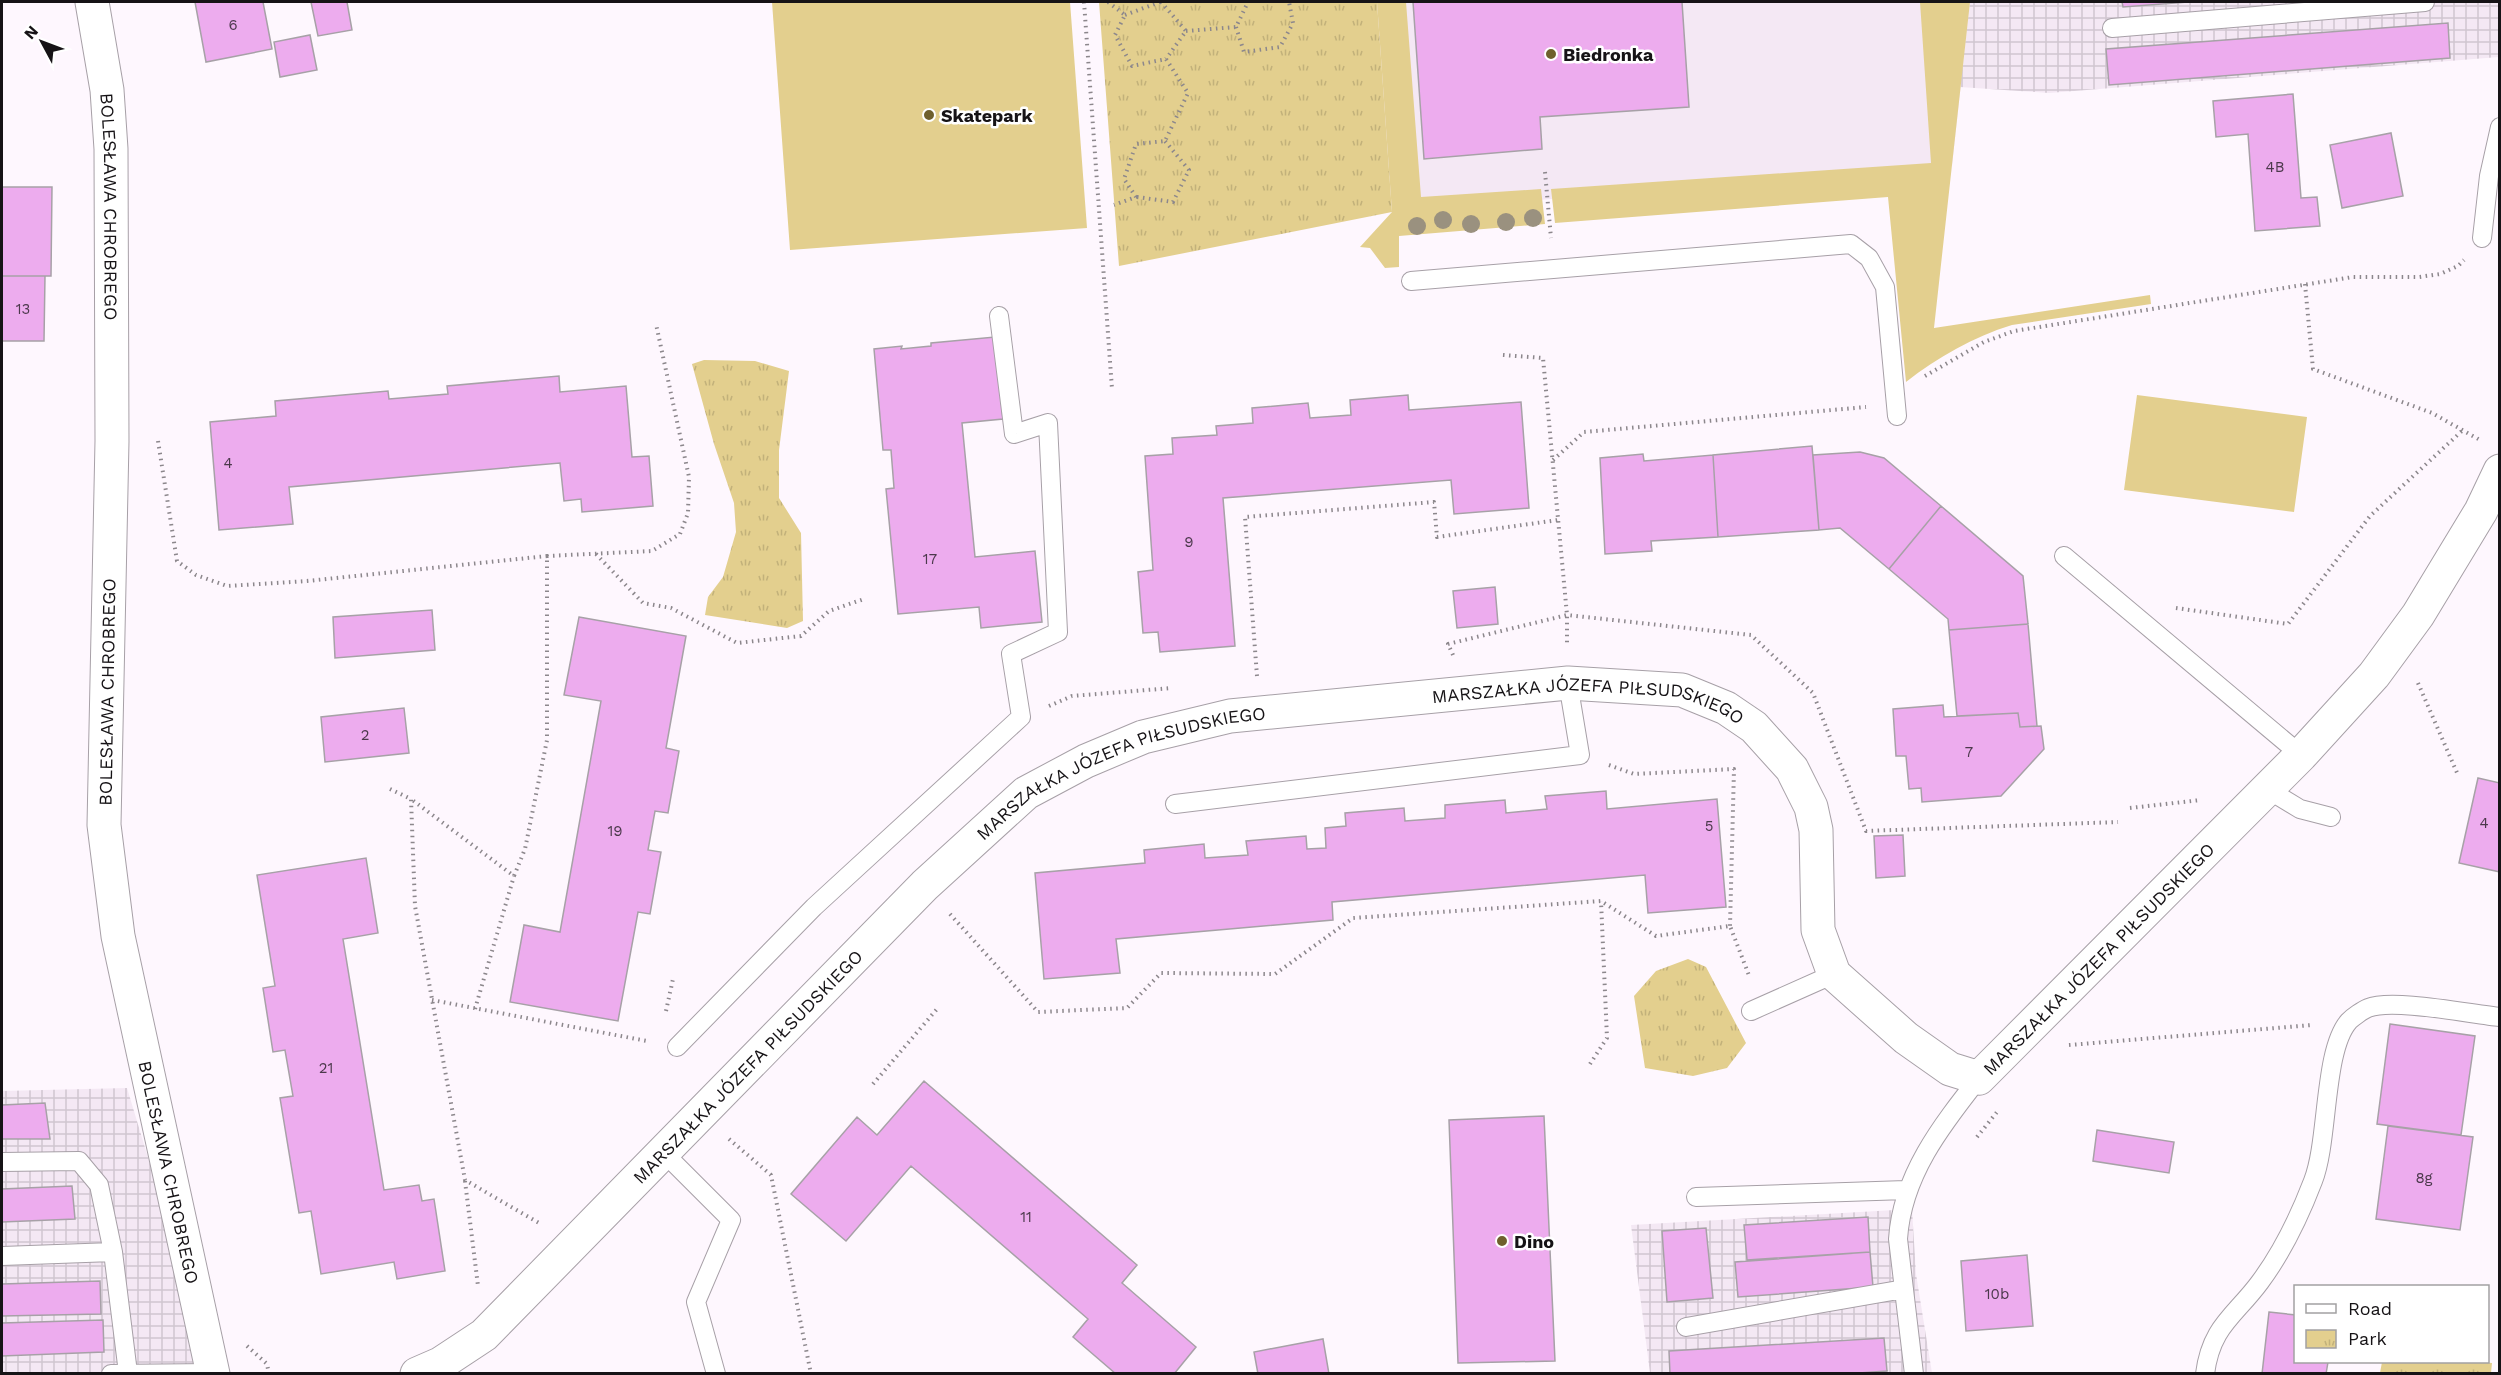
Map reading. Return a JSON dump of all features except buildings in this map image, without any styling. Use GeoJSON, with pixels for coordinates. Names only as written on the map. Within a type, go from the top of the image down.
{"type":"FeatureCollection","features":[{"type":"Feature","properties":{"kind":"street","name":"BOLESŁAWA CHROBREGO"},"geometry":{"type":"LineString","coordinates":[[92,2],[107,90],[111,149],[112,441],[104,825],[118,936],[213,1373]]}},
{"type":"Feature","properties":{"kind":"street","name":"MARSZAŁKA JÓZEFA PIŁSUDSKIEGO"},"geometry":{"type":"LineString","coordinates":[[417,1374],[440,1364],[484,1335],[576,1244],[925,885],[1026,793],[1086,761],[1143,737],[1230,716],[1568,683],[1682,690],[1726,708],[1754,727],[1792,769],[1811,807],[1816,830],[1818,930],[1834,974],[1906,1038],[1950,1069],[1979,1078],[2301,755],[2374,675],[2418,615],[2481,511],[2492,457]]}},
{"type":"Feature","properties":{"kind":"lane"},"geometry":{"type":"LineString","coordinates":[[2112,28],[2425,2]]}},
{"type":"Feature","properties":{"kind":"lane"},"geometry":{"type":"LineString","coordinates":[[2482,238],[2489,176],[2499,127]]}},
{"type":"Feature","properties":{"kind":"lane"},"geometry":{"type":"LineString","coordinates":[[1411,281],[1851,244],[1869,258],[1885,287],[1897,416]]}},
{"type":"Feature","properties":{"kind":"lane"},"geometry":{"type":"LineString","coordinates":[[677,1047],[814,907],[1021,717],[1011,654],[1058,632],[1048,423],[1014,434],[999,316]]}},
{"type":"Feature","properties":{"kind":"lane"},"geometry":{"type":"LineString","coordinates":[[2064,556],[2301,755]]}},
{"type":"Feature","properties":{"kind":"lane"},"geometry":{"type":"LineString","coordinates":[[1175,804],[1580,755],[1568,683]]}},
{"type":"Feature","properties":{"kind":"lane"},"geometry":{"type":"LineString","coordinates":[[2267,789],[2300,809],[2331,817]]}},
{"type":"Feature","properties":{"kind":"lane"},"geometry":{"type":"LineString","coordinates":[[1756,1009],[1834,974]]}},
{"type":"Feature","properties":{"kind":"lane"},"geometry":{"type":"LineString","coordinates":[[2205,1374],[2212,1344],[2224,1323],[2260,1283],[2281,1249],[2315,1178],[2336,1047],[2349,1022],[2368,1008],[2403,1005],[2499,1017]]}},
{"type":"Feature","properties":{"kind":"lane"},"geometry":{"type":"LineString","coordinates":[[1914,1374],[1898,1239],[1899,1218],[1906,1190],[1924,1155],[1949,1115],[1979,1078]]}},
{"type":"Feature","properties":{"kind":"lane"},"geometry":{"type":"LineString","coordinates":[[664,1153],[731,1220],[696,1302],[716,1374]]}},
{"type":"Feature","properties":{"kind":"lane"},"geometry":{"type":"LineString","coordinates":[[2,1162],[80,1161],[99,1185],[113,1252],[128,1373]]}},
{"type":"Feature","properties":{"kind":"lane"},"geometry":{"type":"LineString","coordinates":[[1696,1197],[1906,1190]]}},
{"type":"Feature","properties":{"kind":"lane"},"geometry":{"type":"LineString","coordinates":[[2,1256],[113,1252]]}},
{"type":"Feature","properties":{"kind":"lane"},"geometry":{"type":"LineString","coordinates":[[1686,1327],[1904,1288]]}},
{"type":"Feature","properties":{"kind":"lane"},"geometry":{"type":"LineString","coordinates":[[111,1374],[213,1373]]}},
{"type":"Feature","properties":{"kind":"path"},"geometry":{"type":"LineString","coordinates":[[1084,2],[1112,389]]}},
{"type":"Feature","properties":{"kind":"path"},"geometry":{"type":"LineString","coordinates":[[1108,2],[1125,15]]}},
{"type":"Feature","properties":{"kind":"path"},"geometry":{"type":"LineString","coordinates":[[1186,31],[1161,2],[1125,15],[1115,35],[1132,66],[1166,59],[1186,31],[1236,27]]}},
{"type":"Feature","properties":{"kind":"path"},"geometry":{"type":"LineString","coordinates":[[1248,2],[1236,27],[1244,52],[1280,47],[1293,23],[1289,2]]}},
{"type":"Feature","properties":{"kind":"path"},"geometry":{"type":"LineString","coordinates":[[1166,59],[1188,93],[1166,141]]}},
{"type":"Feature","properties":{"kind":"path"},"geometry":{"type":"LineString","coordinates":[[1136,197],[1124,179],[1137,144],[1166,141]]}},
{"type":"Feature","properties":{"kind":"path"},"geometry":{"type":"LineString","coordinates":[[1114,205],[1136,197],[1173,202],[1190,170],[1166,141]]}},
{"type":"Feature","properties":{"kind":"path"},"geometry":{"type":"LineString","coordinates":[[1545,172],[1553,269]]}},
{"type":"Feature","properties":{"kind":"path"},"geometry":{"type":"LineString","coordinates":[[1923,377],[1984,342],[2014,331],[2353,277],[2419,277],[2440,274],[2458,266],[2482,238]]}},
{"type":"Feature","properties":{"kind":"path"},"geometry":{"type":"LineString","coordinates":[[2305,284],[2313,369],[2432,413],[2463,430],[2492,457]]}},
{"type":"Feature","properties":{"kind":"path"},"geometry":{"type":"LineString","coordinates":[[158,441],[177,561],[196,575],[227,586],[319,580],[547,556],[652,551],[680,534],[688,513],[689,477],[656,324]]}},
{"type":"Feature","properties":{"kind":"path"},"geometry":{"type":"LineString","coordinates":[[1503,355],[1544,358],[1567,615]]}},
{"type":"Feature","properties":{"kind":"path"},"geometry":{"type":"LineString","coordinates":[[1552,461],[1584,432],[1876,406],[1897,416]]}},
{"type":"Feature","properties":{"kind":"path"},"geometry":{"type":"LineString","coordinates":[[2174,607],[2288,624],[2370,516],[2463,430]]}},
{"type":"Feature","properties":{"kind":"path"},"geometry":{"type":"LineString","coordinates":[[1257,680],[1245,517],[1434,502],[1437,537],[1558,520]]}},
{"type":"Feature","properties":{"kind":"path"},"geometry":{"type":"LineString","coordinates":[[595,553],[643,603],[671,608],[737,643],[801,636],[829,611],[864,599]]}},
{"type":"Feature","properties":{"kind":"path"},"geometry":{"type":"LineString","coordinates":[[476,1009],[514,876],[525,849],[547,740],[547,556]]}},
{"type":"Feature","properties":{"kind":"path"},"geometry":{"type":"LineString","coordinates":[[2416,679],[2458,775]]}},
{"type":"Feature","properties":{"kind":"path"},"geometry":{"type":"LineString","coordinates":[[1580,755],[1634,774],[1734,769],[1730,927],[1756,1009]]}},
{"type":"Feature","properties":{"kind":"path"},"geometry":{"type":"LineString","coordinates":[[390,789],[411,799],[514,876]]}},
{"type":"Feature","properties":{"kind":"path"},"geometry":{"type":"LineString","coordinates":[[411,799],[415,906],[465,1180],[484,1335]]}},
{"type":"Feature","properties":{"kind":"path"},"geometry":{"type":"LineString","coordinates":[[925,885],[1038,1012],[1127,1008],[1161,973],[1275,974],[1353,918],[1601,901],[1656,936],[1730,927]]}},
{"type":"Feature","properties":{"kind":"path"},"geometry":{"type":"LineString","coordinates":[[1590,1064],[1606,1038],[1601,901]]}},
{"type":"Feature","properties":{"kind":"path"},"geometry":{"type":"LineString","coordinates":[[432,1000],[677,1047]]}},
{"type":"Feature","properties":{"kind":"path"},"geometry":{"type":"LineString","coordinates":[[873,1084],[937,1010]]}},
{"type":"Feature","properties":{"kind":"path"},"geometry":{"type":"LineString","coordinates":[[2061,1046],[2349,1022]]}},
{"type":"Feature","properties":{"kind":"path"},"geometry":{"type":"LineString","coordinates":[[701,1116],[771,1175],[811,1374]]}},
{"type":"Feature","properties":{"kind":"path"},"geometry":{"type":"LineString","coordinates":[[465,1180],[576,1244]]}},
{"type":"Feature","properties":{"kind":"path"},"geometry":{"type":"LineString","coordinates":[[245,1345],[267,1364],[270,1374]]}},
{"type":"Feature","properties":{"kind":"shaded area"},"geometry":{"type":"Polygon","coordinates":[[[1377,2],[1970,2],[1952,166],[1392,212],[1377,2]]]}},
{"type":"Feature","properties":{"kind":"shaded area"},"geometry":{"type":"Polygon","coordinates":[[[1970,2],[2499,2],[2499,57],[2049,93],[1960,87],[1970,2]]]}},
{"type":"Feature","properties":{"kind":"shaded area"},"geometry":{"type":"Polygon","coordinates":[[[127,1088],[213,1373],[2,1373],[2,1091],[127,1088]]]}},
{"type":"Feature","properties":{"kind":"shaded area"},"geometry":{"type":"Polygon","coordinates":[[[1912,1209],[1916,1274],[1932,1373],[1650,1373],[1631,1225],[1912,1209]]]}},
{"type":"Feature","properties":{"kind":"green space","name":"Skatepark"},"geometry":{"type":"Polygon","coordinates":[[[772,2],[1070,2],[1087,228],[790,250],[772,2]]]}},
{"type":"Feature","properties":{"kind":"green space"},"geometry":{"type":"Polygon","coordinates":[[[1099,2],[1377,2],[1392,212],[1119,266],[1099,2]]]}},
{"type":"Feature","properties":{"kind":"green space"},"geometry":{"type":"Polygon","coordinates":[[[1377,2],[1406,2],[1421,197],[1541,189],[1545,224],[1399,236],[1399,267],[1385,268],[1370,248],[1360,247],[1392,212],[1377,2]]]}},
{"type":"Feature","properties":{"kind":"green space"},"geometry":{"type":"Polygon","coordinates":[[[1920,2],[1970,2],[1934,328],[2150,295],[2151,304],[2012,325],[1983,335],[1956,349],[1906,382],[1888,197],[1555,223],[1551,189],[1931,163],[1920,2]]]}},
{"type":"Feature","properties":{"kind":"green space"},"geometry":{"type":"Polygon","coordinates":[[[704,360],[755,361],[789,371],[779,450],[779,498],[801,533],[803,621],[787,628],[705,615],[708,597],[723,577],[736,532],[734,503],[714,444],[692,364],[704,360]]]}},
{"type":"Feature","properties":{"kind":"green space"},"geometry":{"type":"Polygon","coordinates":[[[2137,395],[2307,417],[2294,512],[2124,490],[2137,395]]]}},
{"type":"Feature","properties":{"kind":"green space"},"geometry":{"type":"Polygon","coordinates":[[[1688,959],[1706,967],[1746,1043],[1727,1068],[1693,1076],[1645,1068],[1634,996],[1656,971],[1688,959]]]}},
{"type":"Feature","properties":{"kind":"green space"},"geometry":{"type":"Polygon","coordinates":[[[2382,1363],[2492,1363],[2491,1373],[2380,1373],[2382,1363]]]}},
{"type":"Feature","properties":{"kind":"place","name":"Biedronka"},"geometry":{"type":"Point","coordinates":[1551,54]}},
{"type":"Feature","properties":{"kind":"place","name":"Skatepark"},"geometry":{"type":"Point","coordinates":[929,115]}},
{"type":"Feature","properties":{"kind":"place","name":"Dino"},"geometry":{"type":"Point","coordinates":[1502,1241]}}]}
